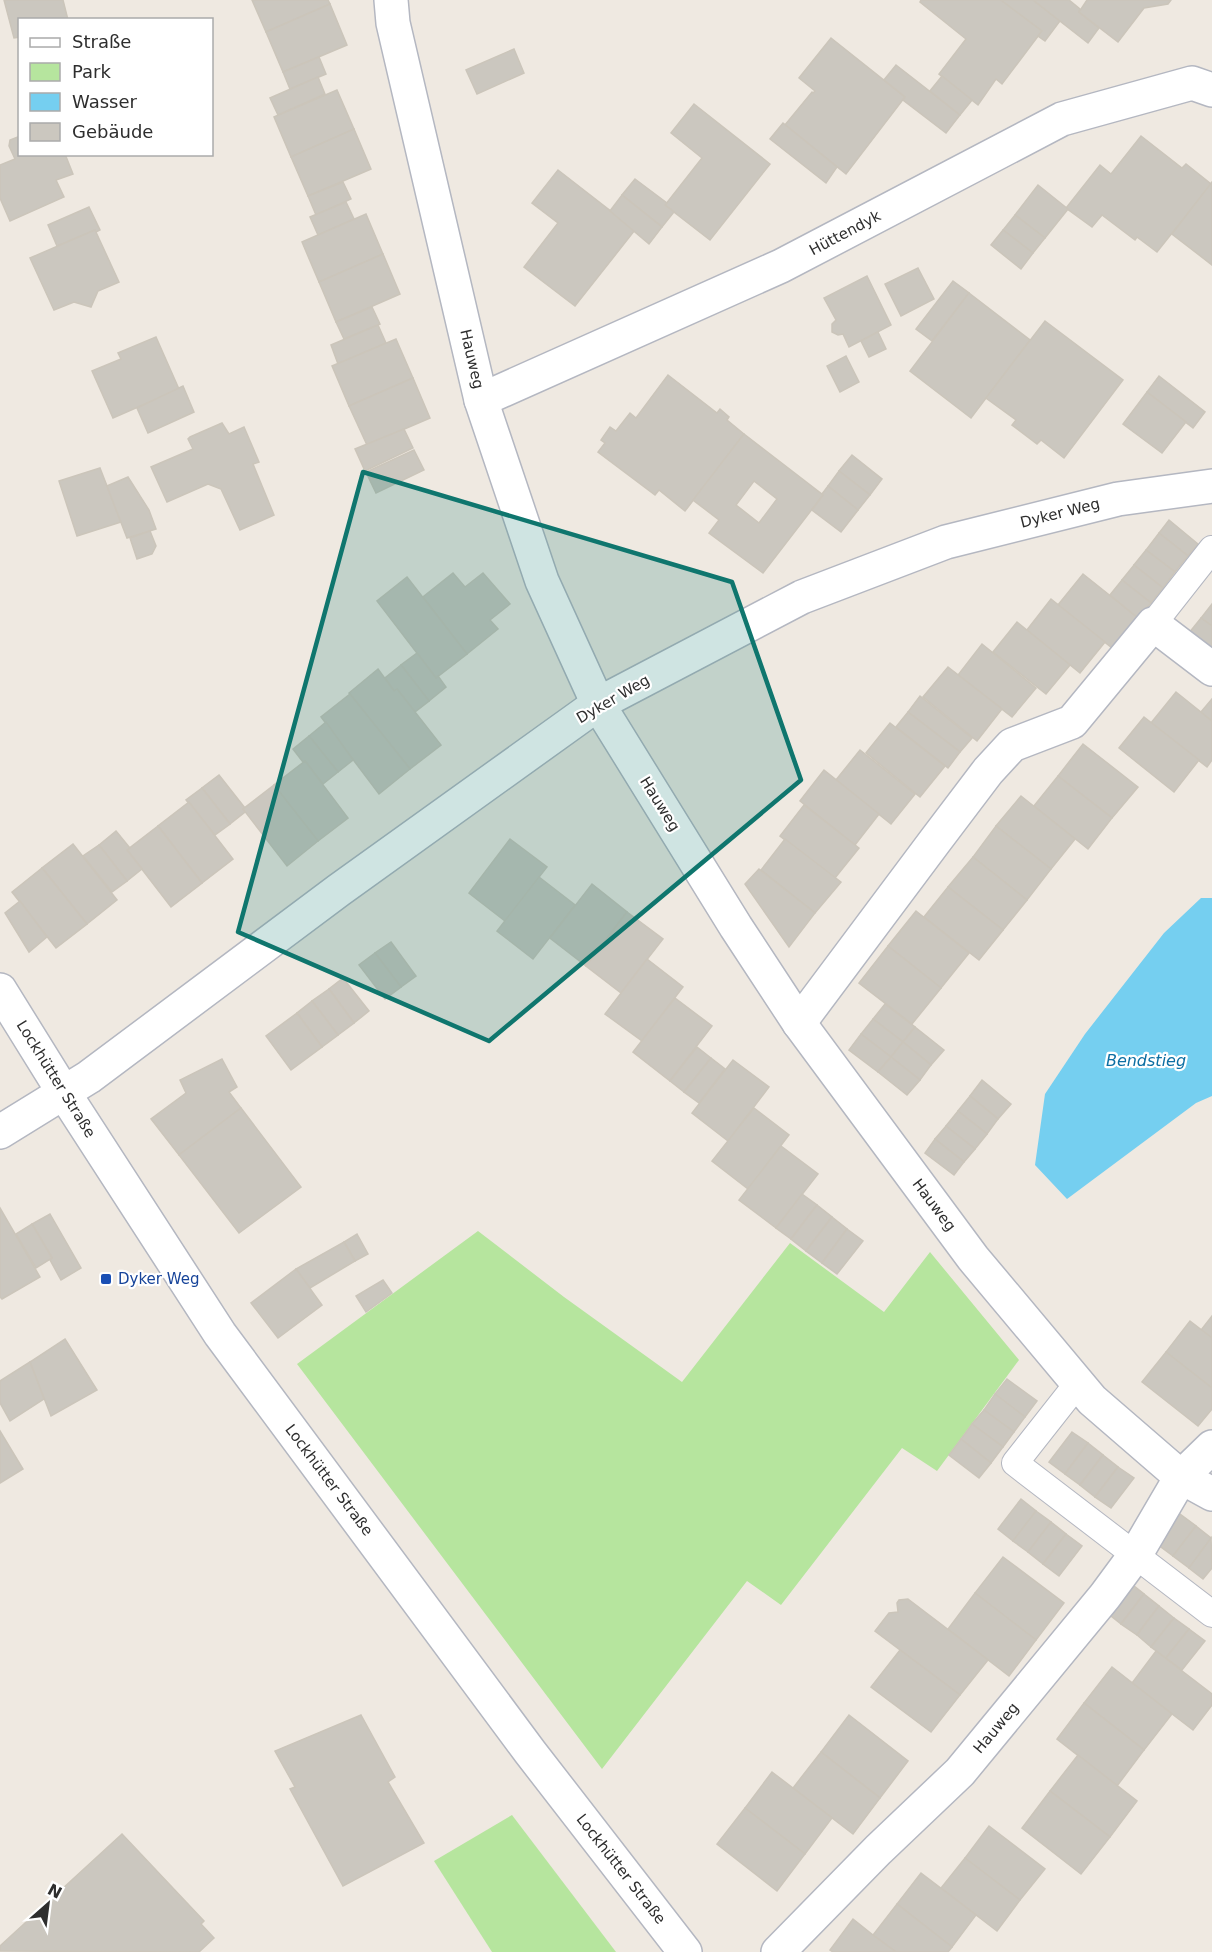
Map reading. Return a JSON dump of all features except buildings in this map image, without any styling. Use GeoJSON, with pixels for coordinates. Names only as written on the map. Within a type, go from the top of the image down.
{"type":"FeatureCollection","features":[{"type":"Feature","properties":{"kind":"street","name":"Hauweg"},"geometry":{"type":"LineString","coordinates":[[391,0],[393,23],[481,400],[542,581],[598,704],[736,927],[799,1023],[974,1258],[1092,1400],[1181,1477],[1212,1494]]}},
{"type":"Feature","properties":{"kind":"street","name":"Hüttendyk"},"geometry":{"type":"LineString","coordinates":[[481,400],[782,266],[1062,119],[1192,83],[1212,90]]}},
{"type":"Feature","properties":{"kind":"street","name":"Dyker Weg"},"geometry":{"type":"LineString","coordinates":[[0,1132],[89,1077],[339,890],[598,704],[802,597],[946,542],[1118,499],[1212,486]]}},
{"type":"Feature","properties":{"kind":"street"},"geometry":{"type":"LineString","coordinates":[[799,1023],[988,771],[1012,745],[1072,722],[1153,624],[1212,669]]}},
{"type":"Feature","properties":{"kind":"street","name":"Lockhütter Straße"},"geometry":{"type":"LineString","coordinates":[[0,990],[220,1334],[530,1752],[685,1952]]}},
{"type":"Feature","properties":{"kind":"street","name":"Hauweg"},"geometry":{"type":"LineString","coordinates":[[778,1952],[878,1850],[960,1772],[1105,1596],[1136,1554],[1181,1477],[1212,1447]]}},
{"type":"Feature","properties":{"kind":"lane"},"geometry":{"type":"LineString","coordinates":[[1153,624],[1212,549]]}},
{"type":"Feature","properties":{"kind":"lane"},"geometry":{"type":"LineString","coordinates":[[1078,1383],[1015,1463],[1212,1614]]}},
{"type":"Feature","properties":{"kind":"highlighted area"},"geometry":{"type":"Polygon","coordinates":[[[363,472],[732,582],[801,780],[489,1041],[238,932],[363,472]]]}},
{"type":"Feature","properties":{"kind":"green space"},"geometry":{"type":"Polygon","coordinates":[[[478,1231],[564,1297],[682,1382],[790,1243],[884,1312],[930,1252],[1019,1360],[937,1471],[902,1448],[781,1605],[747,1581],[602,1769],[297,1364],[478,1231]]]}},
{"type":"Feature","properties":{"kind":"green space"},"geometry":{"type":"Polygon","coordinates":[[[512,1815],[616,1952],[492,1952],[434,1861],[512,1815]]]}},
{"type":"Feature","properties":{"kind":"water","name":"Bendstieg"},"geometry":{"type":"Polygon","coordinates":[[[1201,898],[1212,898],[1212,1096],[1196,1103],[1067,1199],[1035,1165],[1045,1094],[1085,1034],[1164,933],[1201,898]]]}},
{"type":"Feature","properties":{"kind":"place","name":"Dyker Weg"},"geometry":{"type":"Point","coordinates":[106,1279]}}]}
